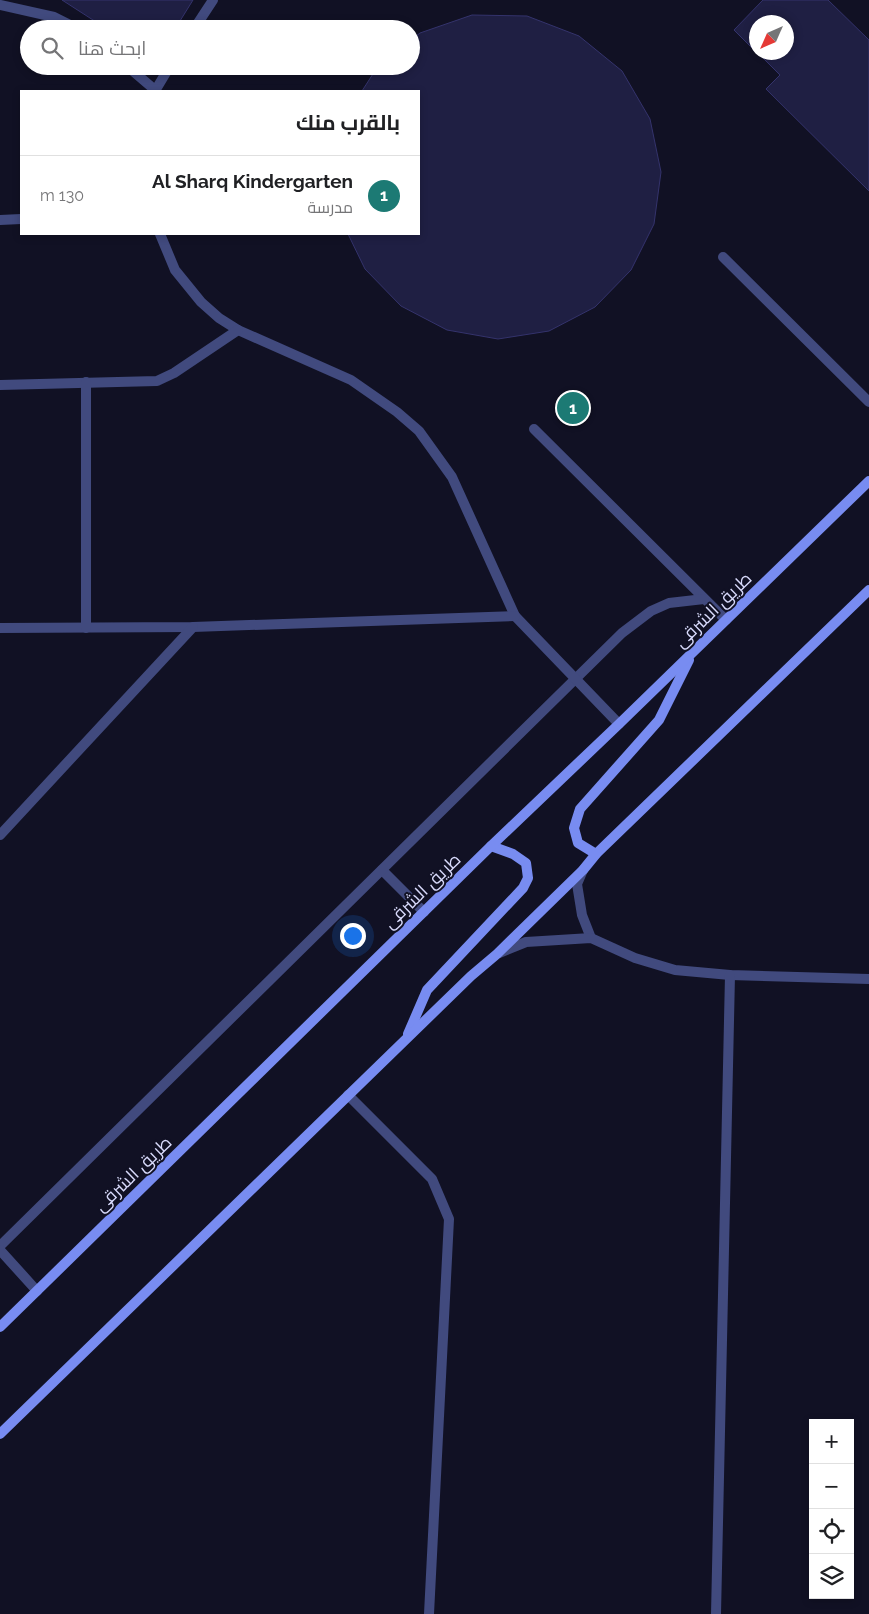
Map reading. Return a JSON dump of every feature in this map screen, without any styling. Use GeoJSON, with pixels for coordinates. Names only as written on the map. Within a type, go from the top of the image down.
{"type":"FeatureCollection","features":[{"type":"Feature","properties":{"kind":"main road","name":"طريق الشرقى"},"geometry":{"type":"LineString","coordinates":[[0,1327],[491,846],[869,481]]}},
{"type":"Feature","properties":{"kind":"main road"},"geometry":{"type":"LineString","coordinates":[[0,1434],[348,1094],[584,870],[596,854],[869,590]]}},
{"type":"Feature","properties":{"kind":"main road"},"geometry":{"type":"LineString","coordinates":[[596,854],[578,843],[574,828],[580,809],[659,720],[693,652]]}},
{"type":"Feature","properties":{"kind":"main road"},"geometry":{"type":"LineString","coordinates":[[405,1040],[428,990],[523,888],[528,878],[526,863],[513,854],[491,846]]}},
{"type":"Feature","properties":{"kind":"street"},"geometry":{"type":"LineString","coordinates":[[200,20],[213,0]]}},
{"type":"Feature","properties":{"kind":"street"},"geometry":{"type":"LineString","coordinates":[[0,5],[60,20]]}},
{"type":"Feature","properties":{"kind":"street"},"geometry":{"type":"LineString","coordinates":[[137,75],[154,90]]}},
{"type":"Feature","properties":{"kind":"street"},"geometry":{"type":"LineString","coordinates":[[156,90],[165,75]]}},
{"type":"Feature","properties":{"kind":"street"},"geometry":{"type":"LineString","coordinates":[[0,220],[20,219]]}},
{"type":"Feature","properties":{"kind":"street"},"geometry":{"type":"LineString","coordinates":[[160,235],[175,270],[201,302],[219,318],[238,330],[351,380],[398,412],[419,431],[452,477],[515,616],[619,724]]}},
{"type":"Feature","properties":{"kind":"street"},"geometry":{"type":"LineString","coordinates":[[723,257],[869,402]]}},
{"type":"Feature","properties":{"kind":"street"},"geometry":{"type":"LineString","coordinates":[[0,385],[157,381],[174,373],[238,330]]}},
{"type":"Feature","properties":{"kind":"street"},"geometry":{"type":"LineString","coordinates":[[86,382],[86,628]]}},
{"type":"Feature","properties":{"kind":"street"},"geometry":{"type":"LineString","coordinates":[[534,430],[726,620]]}},
{"type":"Feature","properties":{"kind":"street"},"geometry":{"type":"LineString","coordinates":[[0,1246],[622,633],[650,611],[669,602],[704,599]]}},
{"type":"Feature","properties":{"kind":"street"},"geometry":{"type":"LineString","coordinates":[[0,628],[193,628],[515,616]]}},
{"type":"Feature","properties":{"kind":"street"},"geometry":{"type":"LineString","coordinates":[[0,835],[193,628]]}},
{"type":"Feature","properties":{"kind":"street"},"geometry":{"type":"LineString","coordinates":[[382,870],[424,912]]}},
{"type":"Feature","properties":{"kind":"street"},"geometry":{"type":"LineString","coordinates":[[584,870],[577,884],[582,915],[592,938]]}},
{"type":"Feature","properties":{"kind":"street"},"geometry":{"type":"LineString","coordinates":[[496,954],[526,942],[592,938],[636,958],[675,970],[730,975],[869,979]]}},
{"type":"Feature","properties":{"kind":"street"},"geometry":{"type":"LineString","coordinates":[[716,1614],[730,975]]}},
{"type":"Feature","properties":{"kind":"street"},"geometry":{"type":"LineString","coordinates":[[348,1094],[432,1179],[449,1219],[428,1614]]}},
{"type":"Feature","properties":{"kind":"street"},"geometry":{"type":"LineString","coordinates":[[0,1250],[37,1291]]}},
{"type":"Feature","properties":{"kind":"building"},"geometry":{"type":"Polygon","coordinates":[[[62,0],[193,0],[181,20],[93,20],[62,0]]]}},
{"type":"Feature","properties":{"kind":"building"},"geometry":{"type":"Polygon","coordinates":[[[763,0],[828,0],[869,40],[869,191],[766,89],[780,75],[765,60],[794,60],[794,15],[749,15],[749,45],[734,30],[763,0]]]}},
{"type":"Feature","properties":{"kind":"building"},"geometry":{"type":"Polygon","coordinates":[[[472,15],[527,16],[579,36],[622,71],[650,119],[661,172],[654,224],[631,270],[595,307],[549,331],[498,339],[447,330],[401,306],[365,269],[348,235],[420,235],[420,90],[363,90],[372,75],[420,75],[420,33],[472,15]]]}},
{"type":"Feature","properties":{"kind":"place","name":"Al Sharq Kindergarten"},"geometry":{"type":"Point","coordinates":[573,408]}}]}
